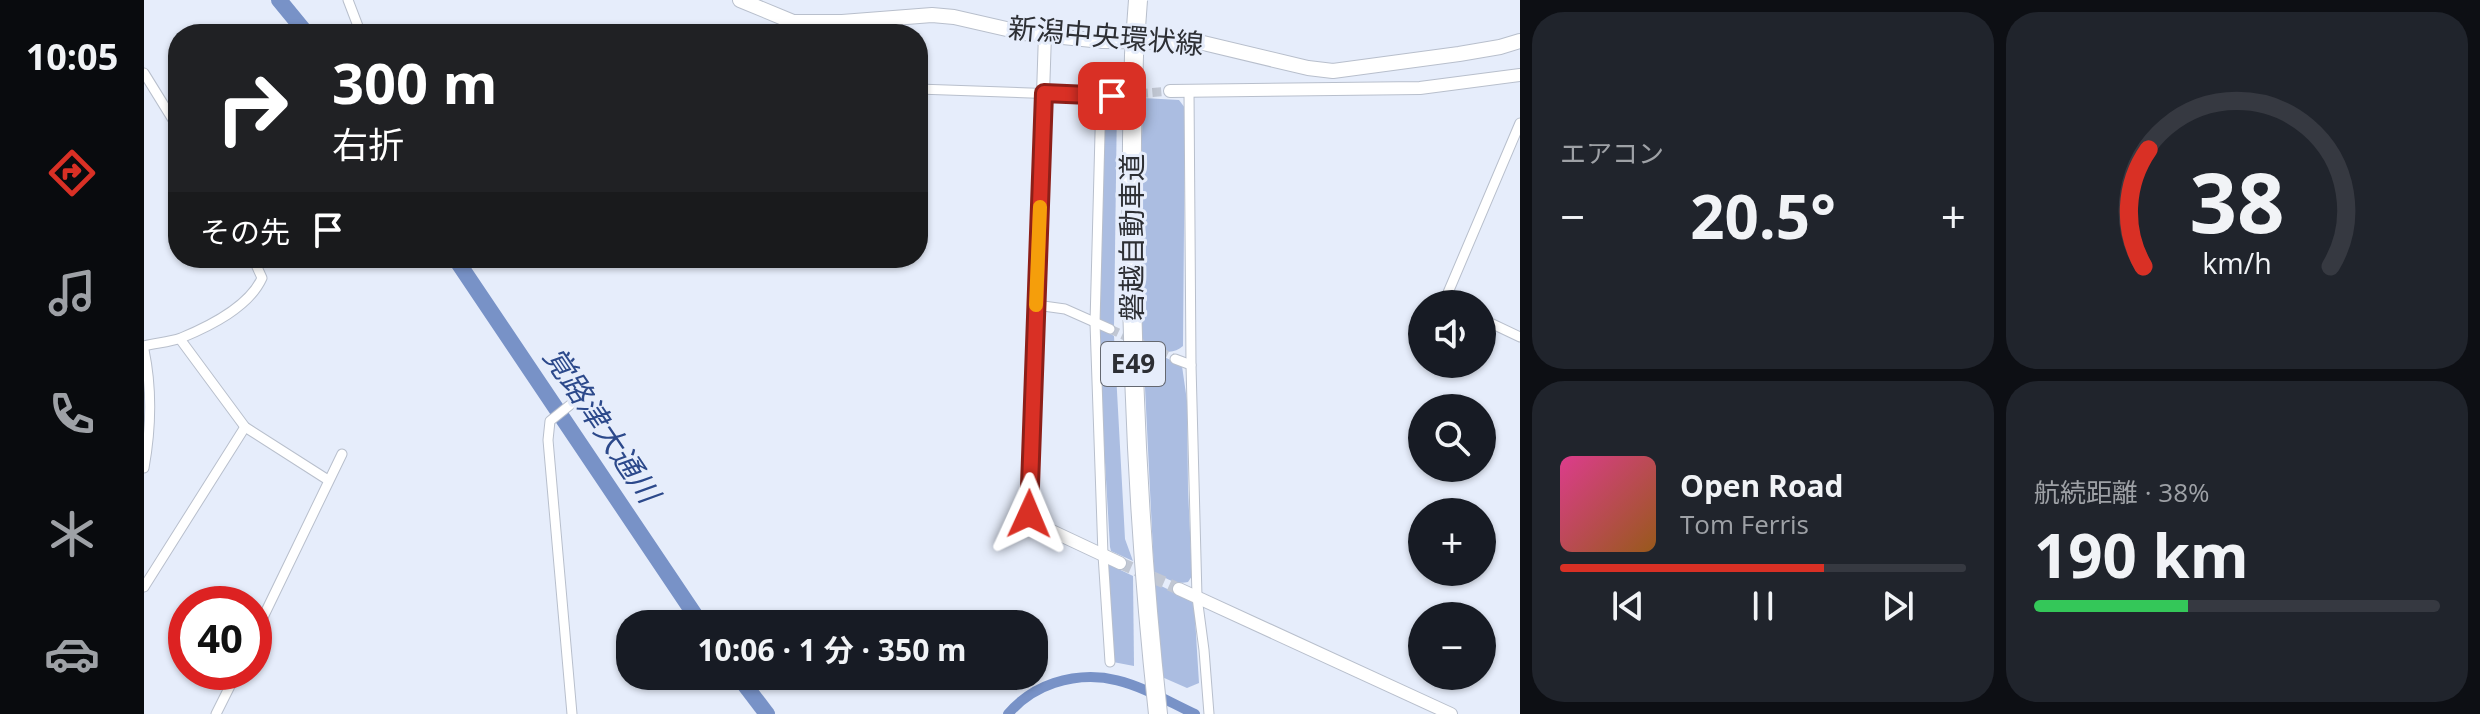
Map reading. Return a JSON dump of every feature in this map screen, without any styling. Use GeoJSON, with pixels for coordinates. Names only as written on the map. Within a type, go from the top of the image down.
{"type":"FeatureCollection","features":[{"type":"Feature","properties":{"kind":"highway","name":"磐越自動車道"},"geometry":{"type":"LineString","coordinates":[[1138,0],[1131,159],[1131,313],[1137,472],[1158,714]]}},
{"type":"Feature","properties":{"kind":"main road","name":"新潟中央環状線"},"geometry":{"type":"LineString","coordinates":[[740,0],[793,22],[842,22],[932,15],[1024,33],[1102,41],[1199,42],[1333,71],[1446,56],[1520,41]]}},
{"type":"Feature","properties":{"kind":"street"},"geometry":{"type":"LineString","coordinates":[[348,0],[357,24]]}},
{"type":"Feature","properties":{"kind":"street"},"geometry":{"type":"LineString","coordinates":[[1045,34],[1029,514],[1037,524],[1120,563]]}},
{"type":"Feature","properties":{"kind":"street"},"geometry":{"type":"LineString","coordinates":[[144,73],[168,112]]}},
{"type":"Feature","properties":{"kind":"street"},"geometry":{"type":"LineString","coordinates":[[1170,91],[1420,88],[1520,75]]}},
{"type":"Feature","properties":{"kind":"street"},"geometry":{"type":"LineString","coordinates":[[928,89],[1112,96]]}},
{"type":"Feature","properties":{"kind":"street"},"geometry":{"type":"LineString","coordinates":[[1189,91],[1197,597],[1209,714]]}},
{"type":"Feature","properties":{"kind":"street"},"geometry":{"type":"LineString","coordinates":[[1101,96],[1095,323],[1110,662]]}},
{"type":"Feature","properties":{"kind":"street"},"geometry":{"type":"LineString","coordinates":[[1449,290],[1520,123]]}},
{"type":"Feature","properties":{"kind":"street"},"geometry":{"type":"LineString","coordinates":[[144,468],[150,436],[148,368],[144,348],[180,339],[230,313],[256,290],[262,278],[258,268]]}},
{"type":"Feature","properties":{"kind":"street"},"geometry":{"type":"LineString","coordinates":[[1036,305],[1065,309],[1110,329]]}},
{"type":"Feature","properties":{"kind":"street"},"geometry":{"type":"LineString","coordinates":[[1496,326],[1520,337]]}},
{"type":"Feature","properties":{"kind":"street"},"geometry":{"type":"LineString","coordinates":[[180,339],[245,427],[328,480]]}},
{"type":"Feature","properties":{"kind":"street"},"geometry":{"type":"LineString","coordinates":[[1175,359],[1191,365]]}},
{"type":"Feature","properties":{"kind":"street"},"geometry":{"type":"LineString","coordinates":[[567,407],[550,421],[548,440],[572,714]]}},
{"type":"Feature","properties":{"kind":"street"},"geometry":{"type":"LineString","coordinates":[[144,587],[245,427]]}},
{"type":"Feature","properties":{"kind":"street"},"geometry":{"type":"LineString","coordinates":[[272,598],[342,454]]}},
{"type":"Feature","properties":{"kind":"street"},"geometry":{"type":"LineString","coordinates":[[1179,589],[1451,714]]}},
{"type":"Feature","properties":{"kind":"street"},"geometry":{"type":"LineString","coordinates":[[216,714],[228,690]]}},
{"type":"Feature","properties":{"kind":"shaded area"},"geometry":{"type":"Polygon","coordinates":[[[1143,98],[1179,100],[1185,108],[1183,346],[1173,351],[1163,351],[1142,342],[1140,215],[1143,98]]]}},
{"type":"Feature","properties":{"kind":"shaded area"},"geometry":{"type":"Polygon","coordinates":[[[1104,101],[1117,102],[1114,327],[1097,320],[1104,101]]]}},
{"type":"Feature","properties":{"kind":"shaded area"},"geometry":{"type":"Polygon","coordinates":[[[1097,326],[1114,336],[1125,539],[1133,561],[1111,551],[1110,547],[1097,326]]]}},
{"type":"Feature","properties":{"kind":"shaded area"},"geometry":{"type":"Polygon","coordinates":[[[1143,346],[1182,366],[1187,401],[1192,576],[1183,583],[1154,572],[1143,346]]]}},
{"type":"Feature","properties":{"kind":"shaded area"},"geometry":{"type":"Polygon","coordinates":[[[1108,564],[1133,576],[1134,666],[1113,662],[1108,564]]]}},
{"type":"Feature","properties":{"kind":"shaded area"},"geometry":{"type":"Polygon","coordinates":[[[1155,583],[1194,602],[1199,683],[1187,688],[1162,677],[1158,660],[1155,583]]]}},
{"type":"Feature","properties":{"kind":"waterway","name":"覚路津大通川"},"geometry":{"type":"LineString","coordinates":[[279,0],[299,24]]}},
{"type":"Feature","properties":{"kind":"waterway","name":"覚路津大通川"},"geometry":{"type":"LineString","coordinates":[[462,268],[692,610]]}},
{"type":"Feature","properties":{"kind":"waterway"},"geometry":{"type":"LineString","coordinates":[[1008,714],[1047,685],[1093,677],[1144,689],[1195,714]]}},
{"type":"Feature","properties":{"kind":"waterway","name":"覚路津大通川"},"geometry":{"type":"LineString","coordinates":[[749,690],[767,714]]}},
{"type":"Feature","properties":{"kind":"tunnel"},"geometry":{"type":"LineString","coordinates":[[1112,96],[1170,91]]}},
{"type":"Feature","properties":{"kind":"tunnel"},"geometry":{"type":"LineString","coordinates":[[1110,329],[1175,359]]}},
{"type":"Feature","properties":{"kind":"tunnel"},"geometry":{"type":"LineString","coordinates":[[1120,563],[1179,589]]}},
{"type":"Feature","properties":{"kind":"slow traffic"},"geometry":{"type":"LineString","coordinates":[[1036,305],[1040,207]]}},
{"type":"Feature","properties":{"kind":"route"},"geometry":{"type":"LineString","coordinates":[[1029,514],[1044,93],[1112,96]]}}]}
